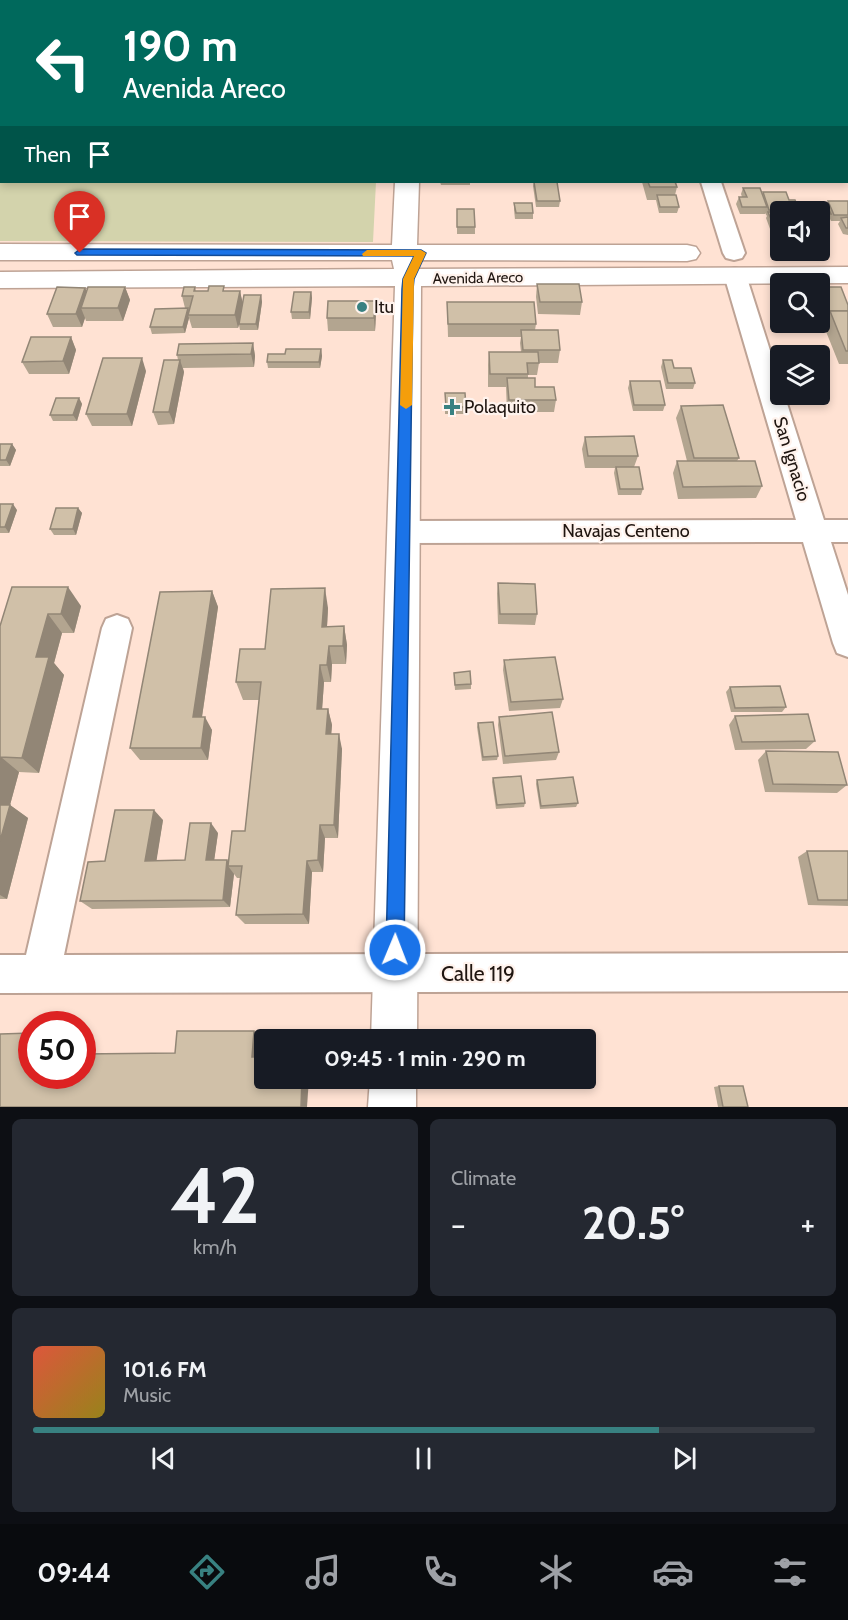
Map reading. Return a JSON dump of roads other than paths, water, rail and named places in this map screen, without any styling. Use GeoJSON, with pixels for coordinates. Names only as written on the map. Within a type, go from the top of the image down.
{"type":"FeatureCollection","features":[{"type":"Feature","properties":{"kind":"main road"},"geometry":{"type":"LineString","coordinates":[[394,1029],[411,262],[407,183]]}},
{"type":"Feature","properties":{"kind":"main road"},"geometry":{"type":"LineString","coordinates":[[411,262],[422,183]]}},
{"type":"Feature","properties":{"kind":"main road","name":"Avenida Areco"},"geometry":{"type":"LineString","coordinates":[[0,252],[411,262],[735,264],[848,275]]}},
{"type":"Feature","properties":{"kind":"main road","name":"Avenida Areco"},"geometry":{"type":"LineString","coordinates":[[735,264],[848,253]]}},
{"type":"Feature","properties":{"kind":"main road","name":"Avenida Areco"},"geometry":{"type":"LineString","coordinates":[[0,280],[411,262]]}},
{"type":"Feature","properties":{"kind":"main road"},"geometry":{"type":"LineString","coordinates":[[392,1107],[393,1089]]}},
{"type":"Feature","properties":{"kind":"street","name":"San Ignacio"},"geometry":{"type":"LineString","coordinates":[[711,183],[848,643]]}},
{"type":"Feature","properties":{"kind":"street","name":"Navajas Centeno"},"geometry":{"type":"LineString","coordinates":[[404,532],[848,531]]}},
{"type":"Feature","properties":{"kind":"street"},"geometry":{"type":"LineString","coordinates":[[41,974],[117,628]]}},
{"type":"Feature","properties":{"kind":"street","name":"Calle 119"},"geometry":{"type":"LineString","coordinates":[[0,974],[848,972]]}},
{"type":"Feature","properties":{"kind":"place","name":"Itu"},"geometry":{"type":"Point","coordinates":[362,307]}},
{"type":"Feature","properties":{"kind":"place","name":"Polaquito"},"geometry":{"type":"Point","coordinates":[452,407]}}]}
